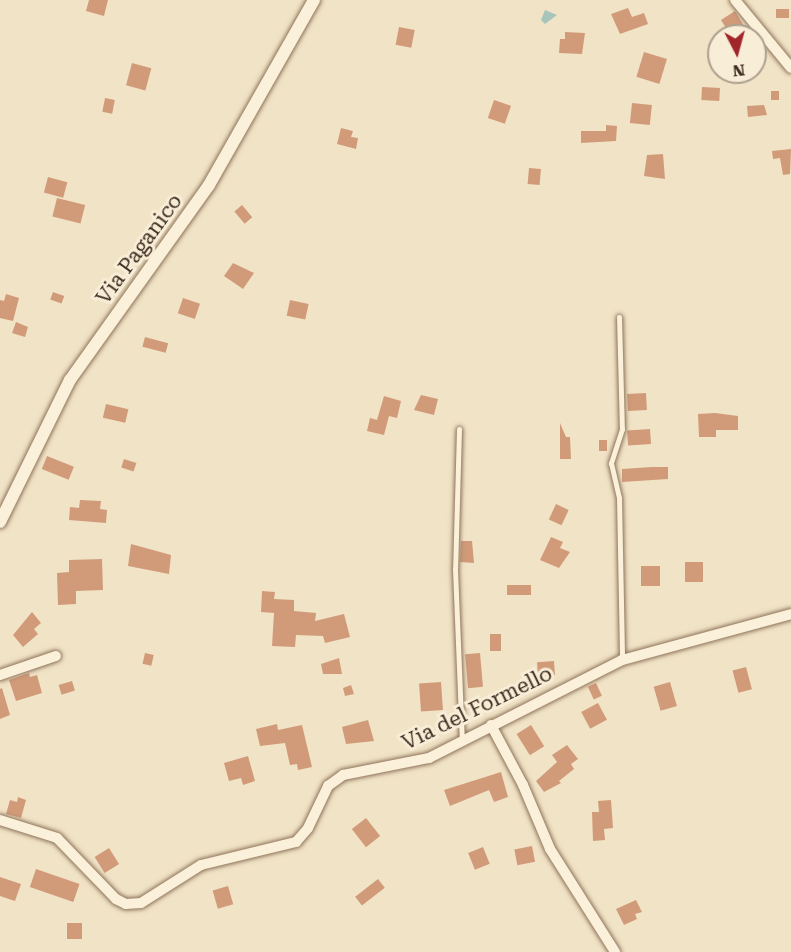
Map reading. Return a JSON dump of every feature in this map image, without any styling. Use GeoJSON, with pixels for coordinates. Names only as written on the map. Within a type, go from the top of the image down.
{"type":"FeatureCollection","features":[{"type":"Feature","properties":{"kind":"street","name":"Via Paganico"},"geometry":{"type":"LineString","coordinates":[[0,522],[70,380],[206,190],[314,0]]}},
{"type":"Feature","properties":{"kind":"street"},"geometry":{"type":"LineString","coordinates":[[735,0],[791,68]]}},
{"type":"Feature","properties":{"kind":"street","name":"Via del Formello"},"geometry":{"type":"LineString","coordinates":[[0,820],[57,838],[116,899],[133,904],[149,900],[206,863],[296,842],[308,828],[328,786],[343,775],[411,765],[622,660],[791,614]]}},
{"type":"Feature","properties":{"kind":"street"},"geometry":{"type":"LineString","coordinates":[[0,675],[56,656]]}},
{"type":"Feature","properties":{"kind":"street"},"geometry":{"type":"LineString","coordinates":[[491,724],[523,785],[550,849],[615,952]]}},
{"type":"Feature","properties":{"kind":"lane"},"geometry":{"type":"LineString","coordinates":[[619,316],[622,429],[611,468],[619,498],[622,660]]}},
{"type":"Feature","properties":{"kind":"lane"},"geometry":{"type":"LineString","coordinates":[[459,429],[454,569],[462,740]]}},
{"type":"Feature","properties":{"kind":"water"},"geometry":{"type":"Polygon","coordinates":[[[545,10],[557,15],[545,24],[541,20],[545,10]]]}},
{"type":"Feature","properties":{"kind":"building"},"geometry":{"type":"Polygon","coordinates":[[[89,0],[108,0],[104,16],[86,11],[89,0]]]}},
{"type":"Feature","properties":{"kind":"building"},"geometry":{"type":"Polygon","coordinates":[[[628,8],[632,17],[644,13],[648,24],[620,34],[611,14],[628,8]]]}},
{"type":"Feature","properties":{"kind":"building"},"geometry":{"type":"Polygon","coordinates":[[[776,9],[789,9],[789,18],[776,18],[776,9]]]}},
{"type":"Feature","properties":{"kind":"building"},"geometry":{"type":"Polygon","coordinates":[[[735,11],[743,24],[724,24],[721,20],[735,11]]]}},
{"type":"Feature","properties":{"kind":"building"},"geometry":{"type":"Polygon","coordinates":[[[399,27],[415,30],[411,48],[396,45],[399,27]]]}},
{"type":"Feature","properties":{"kind":"building"},"geometry":{"type":"Polygon","coordinates":[[[565,32],[585,33],[582,54],[559,53],[560,39],[565,39],[565,32]]]}},
{"type":"Feature","properties":{"kind":"building"},"geometry":{"type":"Polygon","coordinates":[[[644,52],[667,59],[659,84],[636,77],[644,52]]]}},
{"type":"Feature","properties":{"kind":"building"},"geometry":{"type":"Polygon","coordinates":[[[132,63],[151,68],[145,90],[126,85],[132,63]]]}},
{"type":"Feature","properties":{"kind":"building"},"geometry":{"type":"Polygon","coordinates":[[[702,87],[720,88],[719,101],[701,100],[702,87]]]}},
{"type":"Feature","properties":{"kind":"building"},"geometry":{"type":"Polygon","coordinates":[[[771,91],[779,91],[779,100],[771,100],[771,91]]]}},
{"type":"Feature","properties":{"kind":"building"},"geometry":{"type":"Polygon","coordinates":[[[105,98],[115,100],[112,114],[102,112],[105,98]]]}},
{"type":"Feature","properties":{"kind":"building"},"geometry":{"type":"Polygon","coordinates":[[[494,100],[511,106],[505,124],[488,118],[494,100]]]}},
{"type":"Feature","properties":{"kind":"building"},"geometry":{"type":"Polygon","coordinates":[[[632,103],[652,105],[650,125],[630,123],[632,103]]]}},
{"type":"Feature","properties":{"kind":"building"},"geometry":{"type":"Polygon","coordinates":[[[764,105],[767,115],[748,117],[747,106],[764,105]]]}},
{"type":"Feature","properties":{"kind":"building"},"geometry":{"type":"Polygon","coordinates":[[[606,125],[617,126],[616,141],[581,143],[581,131],[606,131],[606,125]]]}},
{"type":"Feature","properties":{"kind":"building"},"geometry":{"type":"Polygon","coordinates":[[[341,128],[353,131],[351,137],[358,138],[356,149],[337,144],[341,128]]]}},
{"type":"Feature","properties":{"kind":"building"},"geometry":{"type":"Polygon","coordinates":[[[791,149],[790,174],[783,175],[780,158],[773,159],[772,151],[791,149]]]}},
{"type":"Feature","properties":{"kind":"building"},"geometry":{"type":"Polygon","coordinates":[[[663,154],[665,179],[644,176],[647,155],[663,154]]]}},
{"type":"Feature","properties":{"kind":"building"},"geometry":{"type":"Polygon","coordinates":[[[529,168],[541,169],[540,185],[528,184],[529,168]]]}},
{"type":"Feature","properties":{"kind":"building"},"geometry":{"type":"Polygon","coordinates":[[[48,177],[67,182],[63,198],[44,192],[48,177]]]}},
{"type":"Feature","properties":{"kind":"building"},"geometry":{"type":"Polygon","coordinates":[[[57,198],[85,205],[81,223],[52,216],[57,198]]]}},
{"type":"Feature","properties":{"kind":"building"},"geometry":{"type":"Polygon","coordinates":[[[242,205],[252,217],[245,224],[234,211],[242,205]]]}},
{"type":"Feature","properties":{"kind":"building"},"geometry":{"type":"Polygon","coordinates":[[[233,263],[254,273],[243,289],[224,276],[233,263]]]}},
{"type":"Feature","properties":{"kind":"building"},"geometry":{"type":"Polygon","coordinates":[[[53,292],[64,296],[62,304],[50,300],[53,292]]]}},
{"type":"Feature","properties":{"kind":"building"},"geometry":{"type":"Polygon","coordinates":[[[6,294],[19,298],[13,321],[0,318],[0,300],[4,301],[6,294]]]}},
{"type":"Feature","properties":{"kind":"building"},"geometry":{"type":"Polygon","coordinates":[[[183,298],[200,304],[195,319],[178,313],[183,298]]]}},
{"type":"Feature","properties":{"kind":"building"},"geometry":{"type":"Polygon","coordinates":[[[290,300],[309,304],[305,320],[287,316],[290,300]]]}},
{"type":"Feature","properties":{"kind":"building"},"geometry":{"type":"Polygon","coordinates":[[[16,322],[28,327],[25,337],[12,333],[16,322]]]}},
{"type":"Feature","properties":{"kind":"building"},"geometry":{"type":"Polygon","coordinates":[[[145,337],[168,343],[166,353],[142,347],[145,337]]]}},
{"type":"Feature","properties":{"kind":"building"},"geometry":{"type":"Polygon","coordinates":[[[646,393],[647,410],[628,411],[627,394],[646,393]]]}},
{"type":"Feature","properties":{"kind":"building"},"geometry":{"type":"Polygon","coordinates":[[[421,395],[438,399],[434,415],[414,410],[421,395]]]}},
{"type":"Feature","properties":{"kind":"building"},"geometry":{"type":"Polygon","coordinates":[[[384,396],[401,401],[397,418],[389,416],[384,435],[367,431],[370,418],[377,420],[384,396]]]}},
{"type":"Feature","properties":{"kind":"building"},"geometry":{"type":"Polygon","coordinates":[[[106,404],[128,409],[125,423],[103,418],[106,404]]]}},
{"type":"Feature","properties":{"kind":"building"},"geometry":{"type":"Polygon","coordinates":[[[715,413],[738,416],[738,430],[716,430],[716,437],[699,437],[698,414],[715,413]]]}},
{"type":"Feature","properties":{"kind":"building"},"geometry":{"type":"Polygon","coordinates":[[[560,423],[566,437],[570,437],[571,459],[560,459],[560,423]]]}},
{"type":"Feature","properties":{"kind":"building"},"geometry":{"type":"Polygon","coordinates":[[[650,429],[651,444],[628,446],[627,431],[650,429]]]}},
{"type":"Feature","properties":{"kind":"building"},"geometry":{"type":"Polygon","coordinates":[[[599,440],[607,440],[607,451],[599,451],[599,440]]]}},
{"type":"Feature","properties":{"kind":"building"},"geometry":{"type":"Polygon","coordinates":[[[47,456],[74,467],[69,480],[42,469],[47,456]]]}},
{"type":"Feature","properties":{"kind":"building"},"geometry":{"type":"Polygon","coordinates":[[[124,459],[136,463],[134,472],[121,468],[124,459]]]}},
{"type":"Feature","properties":{"kind":"building"},"geometry":{"type":"Polygon","coordinates":[[[668,467],[668,479],[622,482],[622,469],[668,467]]]}},
{"type":"Feature","properties":{"kind":"building"},"geometry":{"type":"Polygon","coordinates":[[[80,500],[101,501],[100,509],[107,510],[106,523],[69,520],[70,507],[79,508],[80,500]]]}},
{"type":"Feature","properties":{"kind":"building"},"geometry":{"type":"Polygon","coordinates":[[[556,504],[569,510],[562,525],[549,519],[556,504]]]}},
{"type":"Feature","properties":{"kind":"building"},"geometry":{"type":"Polygon","coordinates":[[[551,537],[563,542],[560,548],[570,552],[559,568],[540,560],[551,537]]]}},
{"type":"Feature","properties":{"kind":"building"},"geometry":{"type":"Polygon","coordinates":[[[461,541],[472,541],[474,563],[460,562],[461,541]]]}},
{"type":"Feature","properties":{"kind":"building"},"geometry":{"type":"Polygon","coordinates":[[[131,544],[171,555],[169,574],[128,566],[131,544]]]}},
{"type":"Feature","properties":{"kind":"building"},"geometry":{"type":"Polygon","coordinates":[[[102,559],[103,590],[76,591],[76,604],[58,605],[57,573],[69,572],[69,560],[102,559]]]}},
{"type":"Feature","properties":{"kind":"building"},"geometry":{"type":"Polygon","coordinates":[[[685,562],[703,562],[703,582],[685,582],[685,562]]]}},
{"type":"Feature","properties":{"kind":"building"},"geometry":{"type":"Polygon","coordinates":[[[641,566],[660,566],[660,586],[641,586],[641,566]]]}},
{"type":"Feature","properties":{"kind":"building"},"geometry":{"type":"Polygon","coordinates":[[[507,585],[531,585],[531,595],[507,595],[507,585]]]}},
{"type":"Feature","properties":{"kind":"building"},"geometry":{"type":"Polygon","coordinates":[[[262,591],[275,592],[274,599],[294,600],[294,611],[316,613],[315,621],[344,614],[350,637],[325,643],[323,636],[296,635],[295,647],[272,646],[274,613],[261,612],[262,591]]]}},
{"type":"Feature","properties":{"kind":"building"},"geometry":{"type":"Polygon","coordinates":[[[32,612],[41,623],[34,629],[38,634],[23,647],[13,635],[32,612]]]}},
{"type":"Feature","properties":{"kind":"building"},"geometry":{"type":"Polygon","coordinates":[[[490,634],[501,634],[501,651],[490,651],[490,634]]]}},
{"type":"Feature","properties":{"kind":"building"},"geometry":{"type":"Polygon","coordinates":[[[145,653],[154,655],[151,666],[143,664],[145,653]]]}},
{"type":"Feature","properties":{"kind":"building"},"geometry":{"type":"Polygon","coordinates":[[[480,653],[483,687],[468,688],[465,654],[480,653]]]}},
{"type":"Feature","properties":{"kind":"building"},"geometry":{"type":"Polygon","coordinates":[[[339,658],[342,674],[323,674],[321,664],[339,658]]]}},
{"type":"Feature","properties":{"kind":"building"},"geometry":{"type":"Polygon","coordinates":[[[554,661],[555,675],[538,676],[537,662],[554,661]]]}},
{"type":"Feature","properties":{"kind":"building"},"geometry":{"type":"Polygon","coordinates":[[[746,667],[752,689],[738,693],[732,671],[746,667]]]}},
{"type":"Feature","properties":{"kind":"building"},"geometry":{"type":"Polygon","coordinates":[[[29,673],[30,677],[37,675],[42,693],[16,701],[9,680],[29,673]]]}},
{"type":"Feature","properties":{"kind":"building"},"geometry":{"type":"Polygon","coordinates":[[[72,681],[75,691],[62,695],[59,685],[72,681]]]}},
{"type":"Feature","properties":{"kind":"building"},"geometry":{"type":"Polygon","coordinates":[[[441,682],[443,710],[421,711],[419,684],[441,682]]]}},
{"type":"Feature","properties":{"kind":"building"},"geometry":{"type":"Polygon","coordinates":[[[670,682],[677,706],[661,711],[654,687],[670,682]]]}},
{"type":"Feature","properties":{"kind":"building"},"geometry":{"type":"Polygon","coordinates":[[[596,683],[602,696],[594,699],[588,687],[596,683]]]}},
{"type":"Feature","properties":{"kind":"building"},"geometry":{"type":"Polygon","coordinates":[[[351,685],[354,694],[345,696],[343,688],[351,685]]]}},
{"type":"Feature","properties":{"kind":"building"},"geometry":{"type":"Polygon","coordinates":[[[2,688],[10,715],[0,719],[0,689],[2,688]]]}},
{"type":"Feature","properties":{"kind":"building"},"geometry":{"type":"Polygon","coordinates":[[[598,703],[607,720],[590,729],[581,712],[598,703]]]}},
{"type":"Feature","properties":{"kind":"building"},"geometry":{"type":"Polygon","coordinates":[[[368,720],[374,741],[346,744],[342,727],[368,720]]]}},
{"type":"Feature","properties":{"kind":"building"},"geometry":{"type":"Polygon","coordinates":[[[277,724],[278,730],[302,725],[312,767],[298,770],[297,764],[290,765],[285,743],[260,746],[256,729],[277,724]]]}},
{"type":"Feature","properties":{"kind":"building"},"geometry":{"type":"Polygon","coordinates":[[[531,725],[544,746],[530,755],[517,734],[531,725]]]}},
{"type":"Feature","properties":{"kind":"building"},"geometry":{"type":"Polygon","coordinates":[[[567,745],[578,759],[571,764],[574,769],[559,781],[561,783],[544,792],[536,781],[557,762],[552,755],[567,745]]]}},
{"type":"Feature","properties":{"kind":"building"},"geometry":{"type":"Polygon","coordinates":[[[248,756],[255,781],[243,785],[241,778],[229,781],[224,763],[248,756]]]}},
{"type":"Feature","properties":{"kind":"building"},"geometry":{"type":"Polygon","coordinates":[[[501,772],[508,797],[494,802],[489,790],[450,806],[444,790],[501,772]]]}},
{"type":"Feature","properties":{"kind":"building"},"geometry":{"type":"Polygon","coordinates":[[[18,797],[26,800],[21,818],[6,814],[10,800],[17,802],[18,797]]]}},
{"type":"Feature","properties":{"kind":"building"},"geometry":{"type":"Polygon","coordinates":[[[611,800],[613,828],[604,829],[605,840],[593,841],[592,812],[599,812],[598,801],[611,800]]]}},
{"type":"Feature","properties":{"kind":"building"},"geometry":{"type":"Polygon","coordinates":[[[366,818],[380,836],[366,847],[352,829],[366,818]]]}},
{"type":"Feature","properties":{"kind":"building"},"geometry":{"type":"Polygon","coordinates":[[[532,846],[535,862],[517,865],[514,849],[532,846]]]}},
{"type":"Feature","properties":{"kind":"building"},"geometry":{"type":"Polygon","coordinates":[[[483,847],[490,864],[475,870],[468,853],[483,847]]]}},
{"type":"Feature","properties":{"kind":"building"},"geometry":{"type":"Polygon","coordinates":[[[109,848],[119,864],[105,873],[95,857],[109,848]]]}},
{"type":"Feature","properties":{"kind":"building"},"geometry":{"type":"Polygon","coordinates":[[[36,869],[79,884],[73,902],[30,887],[36,869]]]}},
{"type":"Feature","properties":{"kind":"building"},"geometry":{"type":"Polygon","coordinates":[[[0,877],[21,884],[15,901],[0,896],[0,877]]]}},
{"type":"Feature","properties":{"kind":"building"},"geometry":{"type":"Polygon","coordinates":[[[378,879],[385,888],[362,906],[355,897],[378,879]]]}},
{"type":"Feature","properties":{"kind":"building"},"geometry":{"type":"Polygon","coordinates":[[[228,886],[233,904],[218,909],[213,890],[228,886]]]}},
{"type":"Feature","properties":{"kind":"building"},"geometry":{"type":"Polygon","coordinates":[[[636,900],[642,912],[635,914],[637,919],[624,925],[616,909],[636,900]]]}},
{"type":"Feature","properties":{"kind":"building"},"geometry":{"type":"Polygon","coordinates":[[[67,923],[82,923],[82,939],[67,939],[67,923]]]}}]}
